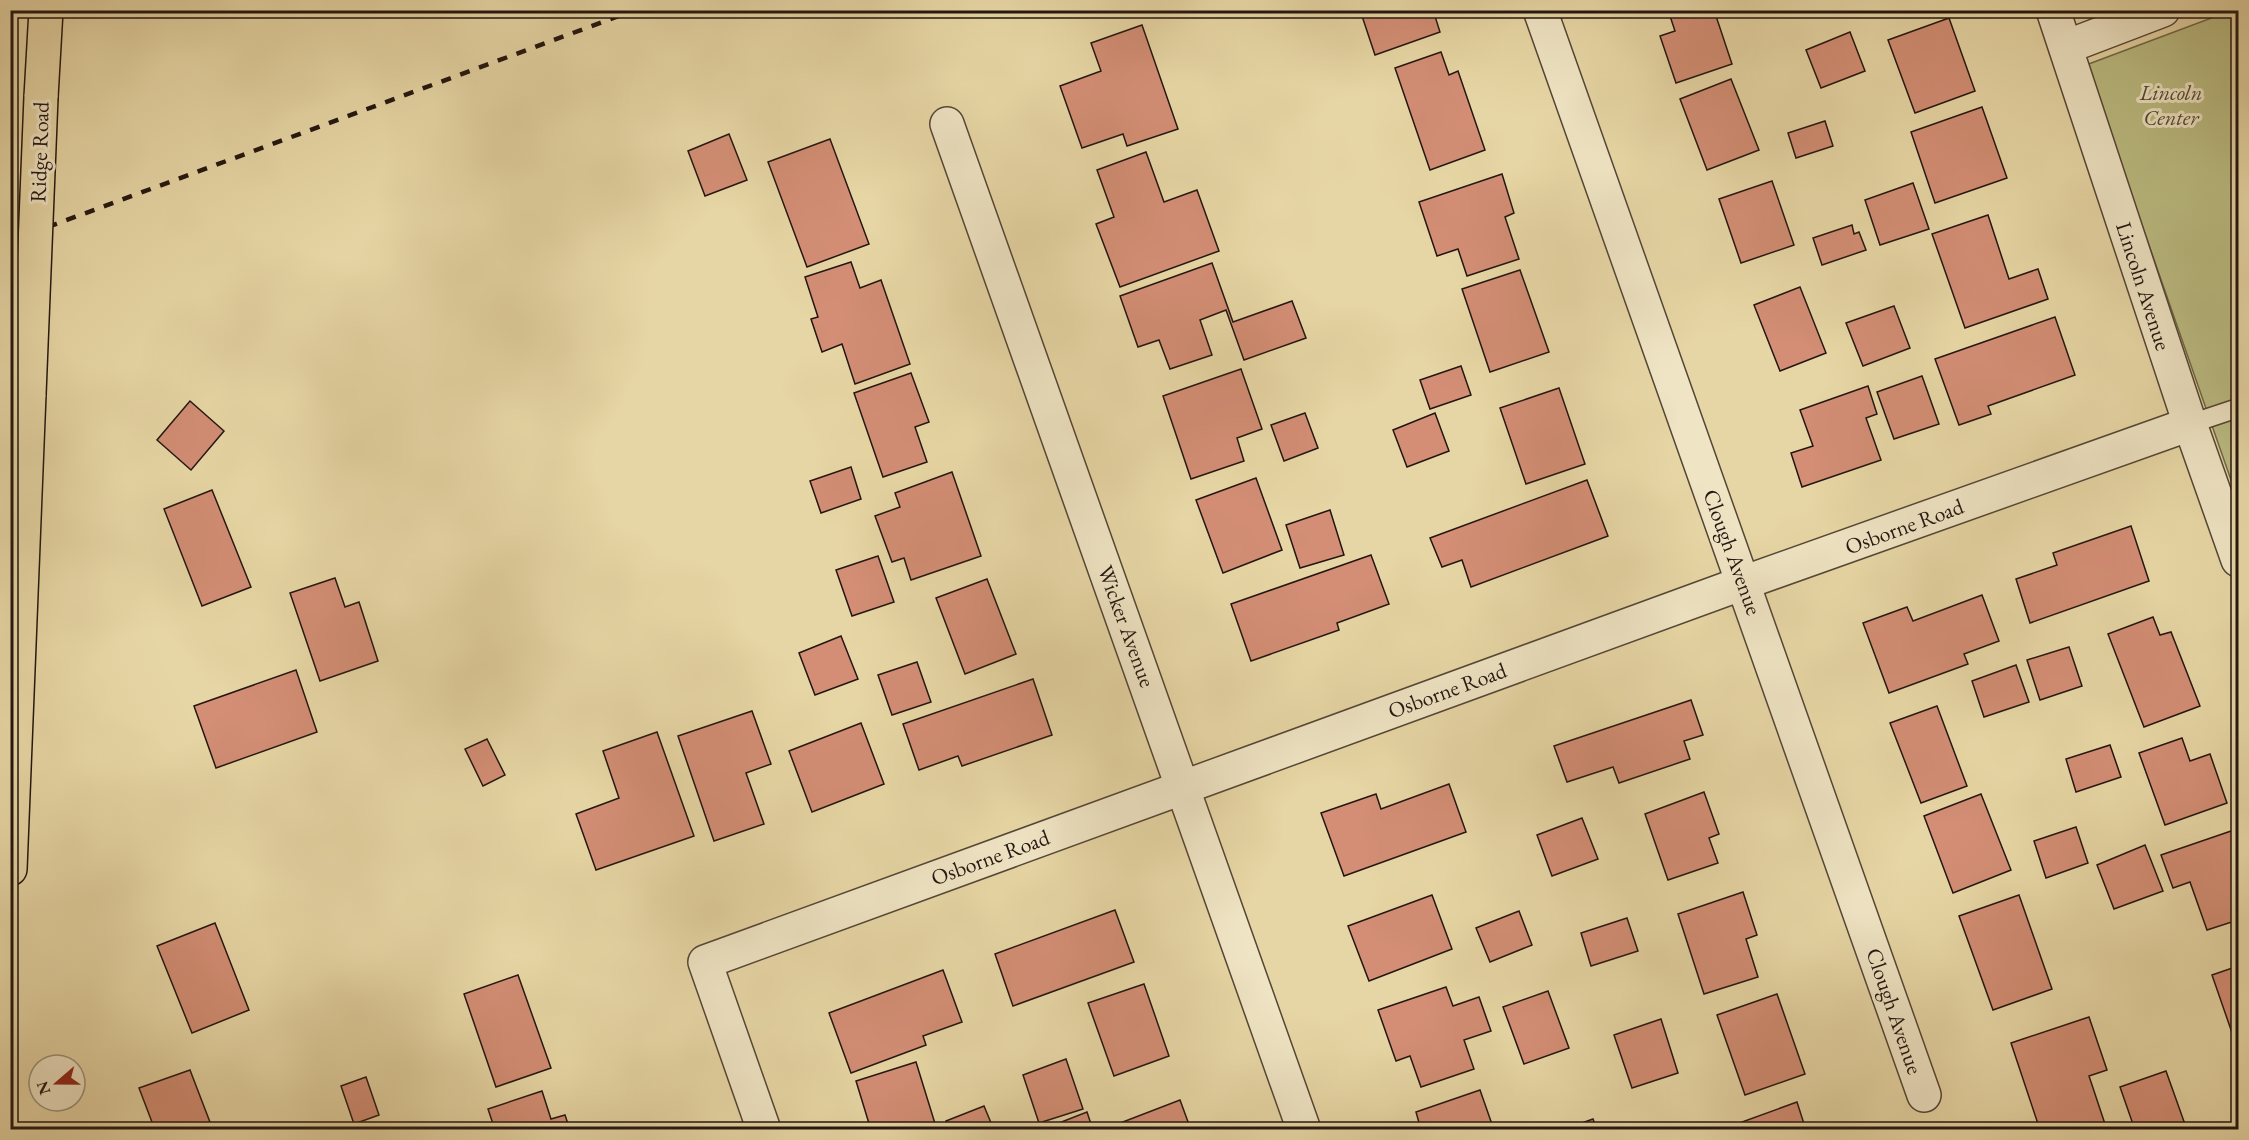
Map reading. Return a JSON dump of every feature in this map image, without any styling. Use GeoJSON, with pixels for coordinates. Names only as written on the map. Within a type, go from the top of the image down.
{"type":"FeatureCollection","features":[{"type":"Feature","properties":{"kind":"main road","name":"Ridge Road"},"geometry":{"type":"LineString","coordinates":[[10,868],[45,10]]}},
{"type":"Feature","properties":{"kind":"street","name":"Clough Avenue"},"geometry":{"type":"LineString","coordinates":[[1540,10],[1924,1095]]}},
{"type":"Feature","properties":{"kind":"street","name":"Lincoln Avenue"},"geometry":{"type":"LineString","coordinates":[[2053,10],[2190,424],[2238,560]]}},
{"type":"Feature","properties":{"kind":"street"},"geometry":{"type":"LineString","coordinates":[[2066,47],[2163,10]]}},
{"type":"Feature","properties":{"kind":"street","name":"Wicker Avenue"},"geometry":{"type":"LineString","coordinates":[[948,124],[1304,1130]]}},
{"type":"Feature","properties":{"kind":"street","name":"Osborne Road"},"geometry":{"type":"LineString","coordinates":[[764,1130],[705,962],[1743,583],[2190,424]]}},
{"type":"Feature","properties":{"kind":"lane"},"geometry":{"type":"LineString","coordinates":[[2190,424],[2238,408]]}},
{"type":"Feature","properties":{"kind":"green space","name":"Lincoln Center"},"geometry":{"type":"Polygon","coordinates":[[[2230,11],[2238,11],[2238,500],[2086,65],[2230,11]]]}},
{"type":"Feature","properties":{"kind":"building"},"geometry":{"type":"Polygon","coordinates":[[[1360,10],[1433,10],[1440,32],[1375,55],[1360,10]]]}},
{"type":"Feature","properties":{"kind":"building"},"geometry":{"type":"Polygon","coordinates":[[[1668,10],[1714,10],[1732,64],[1676,83],[1660,36],[1675,31],[1668,10]]]}},
{"type":"Feature","properties":{"kind":"building"},"geometry":{"type":"Polygon","coordinates":[[[1949,18],[1975,91],[1915,113],[1888,40],[1949,18]]]}},
{"type":"Feature","properties":{"kind":"building"},"geometry":{"type":"Polygon","coordinates":[[[1142,25],[1178,129],[1127,146],[1123,134],[1082,148],[1060,86],[1101,71],[1091,43],[1142,25]]]}},
{"type":"Feature","properties":{"kind":"building"},"geometry":{"type":"Polygon","coordinates":[[[1850,32],[1865,71],[1821,88],[1806,50],[1850,32]]]}},
{"type":"Feature","properties":{"kind":"building"},"geometry":{"type":"Polygon","coordinates":[[[1441,52],[1449,75],[1458,71],[1485,150],[1430,170],[1395,68],[1441,52]]]}},
{"type":"Feature","properties":{"kind":"building"},"geometry":{"type":"Polygon","coordinates":[[[1731,79],[1759,150],[1707,170],[1680,99],[1731,79]]]}},
{"type":"Feature","properties":{"kind":"building"},"geometry":{"type":"Polygon","coordinates":[[[1982,107],[2007,178],[1935,203],[1911,132],[1982,107]]]}},
{"type":"Feature","properties":{"kind":"building"},"geometry":{"type":"Polygon","coordinates":[[[1825,121],[1833,146],[1796,158],[1788,133],[1825,121]]]}},
{"type":"Feature","properties":{"kind":"building"},"geometry":{"type":"Polygon","coordinates":[[[729,134],[747,180],[705,196],[688,151],[729,134]]]}},
{"type":"Feature","properties":{"kind":"building"},"geometry":{"type":"Polygon","coordinates":[[[830,139],[869,244],[807,267],[768,162],[830,139]]]}},
{"type":"Feature","properties":{"kind":"building"},"geometry":{"type":"Polygon","coordinates":[[[1146,152],[1164,202],[1197,190],[1219,251],[1120,287],[1096,224],[1114,217],[1097,170],[1146,152]]]}},
{"type":"Feature","properties":{"kind":"building"},"geometry":{"type":"Polygon","coordinates":[[[1502,174],[1514,213],[1505,217],[1519,259],[1467,276],[1458,249],[1437,256],[1419,202],[1502,174]]]}},
{"type":"Feature","properties":{"kind":"building"},"geometry":{"type":"Polygon","coordinates":[[[1772,181],[1794,245],[1741,263],[1719,199],[1772,181]]]}},
{"type":"Feature","properties":{"kind":"building"},"geometry":{"type":"Polygon","coordinates":[[[1913,183],[1929,229],[1880,245],[1865,200],[1913,183]]]}},
{"type":"Feature","properties":{"kind":"building"},"geometry":{"type":"Polygon","coordinates":[[[1988,215],[2009,279],[2038,269],[2048,299],[1965,328],[1932,234],[1988,215]]]}},
{"type":"Feature","properties":{"kind":"building"},"geometry":{"type":"Polygon","coordinates":[[[1852,225],[1854,234],[1859,232],[1866,250],[1822,265],[1813,238],[1852,225]]]}},
{"type":"Feature","properties":{"kind":"building"},"geometry":{"type":"Polygon","coordinates":[[[851,262],[860,288],[881,280],[910,364],[855,384],[842,344],[822,352],[811,319],[818,317],[805,277],[851,262]]]}},
{"type":"Feature","properties":{"kind":"building"},"geometry":{"type":"Polygon","coordinates":[[[1212,263],[1233,322],[1292,301],[1306,338],[1244,360],[1226,310],[1200,320],[1212,355],[1170,369],[1159,340],[1138,347],[1120,296],[1212,263]]]}},
{"type":"Feature","properties":{"kind":"building"},"geometry":{"type":"Polygon","coordinates":[[[1520,270],[1549,352],[1490,372],[1462,289],[1520,270]]]}},
{"type":"Feature","properties":{"kind":"building"},"geometry":{"type":"Polygon","coordinates":[[[1800,287],[1826,353],[1780,371],[1754,305],[1800,287]]]}},
{"type":"Feature","properties":{"kind":"building"},"geometry":{"type":"Polygon","coordinates":[[[1894,306],[1910,348],[1863,366],[1846,323],[1894,306]]]}},
{"type":"Feature","properties":{"kind":"building"},"geometry":{"type":"Polygon","coordinates":[[[2055,317],[2075,375],[1988,406],[1991,414],[1959,425],[1935,359],[2055,317]]]}},
{"type":"Feature","properties":{"kind":"building"},"geometry":{"type":"Polygon","coordinates":[[[1461,366],[1471,395],[1430,409],[1420,380],[1461,366]]]}},
{"type":"Feature","properties":{"kind":"building"},"geometry":{"type":"Polygon","coordinates":[[[1241,369],[1262,429],[1237,438],[1244,461],[1191,479],[1163,396],[1241,369]]]}},
{"type":"Feature","properties":{"kind":"building"},"geometry":{"type":"Polygon","coordinates":[[[911,373],[929,422],[915,427],[927,462],[883,477],[854,393],[911,373]]]}},
{"type":"Feature","properties":{"kind":"building"},"geometry":{"type":"Polygon","coordinates":[[[1922,376],[1939,424],[1894,439],[1877,392],[1922,376]]]}},
{"type":"Feature","properties":{"kind":"building"},"geometry":{"type":"Polygon","coordinates":[[[1868,386],[1877,414],[1866,418],[1881,460],[1802,487],[1791,453],[1813,446],[1800,410],[1868,386]]]}},
{"type":"Feature","properties":{"kind":"building"},"geometry":{"type":"Polygon","coordinates":[[[1559,388],[1585,464],[1526,484],[1500,408],[1559,388]]]}},
{"type":"Feature","properties":{"kind":"building"},"geometry":{"type":"Polygon","coordinates":[[[190,401],[224,431],[191,470],[157,440],[190,401]]]}},
{"type":"Feature","properties":{"kind":"building"},"geometry":{"type":"Polygon","coordinates":[[[1305,413],[1318,448],[1284,461],[1271,425],[1305,413]]]}},
{"type":"Feature","properties":{"kind":"building"},"geometry":{"type":"Polygon","coordinates":[[[1435,413],[1449,451],[1407,467],[1393,430],[1435,413]]]}},
{"type":"Feature","properties":{"kind":"building"},"geometry":{"type":"Polygon","coordinates":[[[851,467],[861,499],[821,513],[810,481],[851,467]]]}},
{"type":"Feature","properties":{"kind":"building"},"geometry":{"type":"Polygon","coordinates":[[[952,472],[981,556],[911,580],[904,558],[892,562],[875,516],[900,507],[895,493],[952,472]]]}},
{"type":"Feature","properties":{"kind":"building"},"geometry":{"type":"Polygon","coordinates":[[[1256,478],[1282,550],[1223,573],[1196,500],[1256,478]]]}},
{"type":"Feature","properties":{"kind":"building"},"geometry":{"type":"Polygon","coordinates":[[[1587,480],[1608,536],[1471,587],[1462,560],[1442,567],[1430,538],[1587,480]]]}},
{"type":"Feature","properties":{"kind":"building"},"geometry":{"type":"Polygon","coordinates":[[[212,490],[251,587],[202,606],[164,509],[212,490]]]}},
{"type":"Feature","properties":{"kind":"building"},"geometry":{"type":"Polygon","coordinates":[[[1330,510],[1344,555],[1300,568],[1286,525],[1330,510]]]}},
{"type":"Feature","properties":{"kind":"building"},"geometry":{"type":"Polygon","coordinates":[[[2131,526],[2149,581],[2030,623],[2016,579],[2057,565],[2053,553],[2131,526]]]}},
{"type":"Feature","properties":{"kind":"building"},"geometry":{"type":"Polygon","coordinates":[[[1371,555],[1389,604],[1337,623],[1339,630],[1251,661],[1231,604],[1371,555]]]}},
{"type":"Feature","properties":{"kind":"building"},"geometry":{"type":"Polygon","coordinates":[[[878,556],[894,602],[852,616],[836,570],[878,556]]]}},
{"type":"Feature","properties":{"kind":"building"},"geometry":{"type":"Polygon","coordinates":[[[335,578],[345,607],[359,602],[378,661],[320,681],[290,593],[335,578]]]}},
{"type":"Feature","properties":{"kind":"building"},"geometry":{"type":"Polygon","coordinates":[[[987,579],[1016,654],[965,674],[936,598],[987,579]]]}},
{"type":"Feature","properties":{"kind":"building"},"geometry":{"type":"Polygon","coordinates":[[[1982,595],[1999,641],[1964,654],[1968,664],[1889,693],[1863,623],[1907,607],[1913,621],[1982,595]]]}},
{"type":"Feature","properties":{"kind":"building"},"geometry":{"type":"Polygon","coordinates":[[[2153,617],[2160,635],[2171,632],[2200,706],[2144,727],[2108,634],[2153,617]]]}},
{"type":"Feature","properties":{"kind":"building"},"geometry":{"type":"Polygon","coordinates":[[[841,636],[858,679],[815,695],[799,653],[841,636]]]}},
{"type":"Feature","properties":{"kind":"building"},"geometry":{"type":"Polygon","coordinates":[[[2069,647],[2082,686],[2040,700],[2027,660],[2069,647]]]}},
{"type":"Feature","properties":{"kind":"building"},"geometry":{"type":"Polygon","coordinates":[[[917,662],[931,702],[892,715],[878,675],[917,662]]]}},
{"type":"Feature","properties":{"kind":"building"},"geometry":{"type":"Polygon","coordinates":[[[2016,665],[2029,702],[1984,717],[1972,681],[2016,665]]]}},
{"type":"Feature","properties":{"kind":"building"},"geometry":{"type":"Polygon","coordinates":[[[296,670],[317,732],[216,768],[194,706],[296,670]]]}},
{"type":"Feature","properties":{"kind":"building"},"geometry":{"type":"Polygon","coordinates":[[[1033,679],[1052,735],[962,766],[958,756],[919,770],[903,724],[1033,679]]]}},
{"type":"Feature","properties":{"kind":"building"},"geometry":{"type":"Polygon","coordinates":[[[1691,700],[1703,735],[1684,741],[1690,759],[1619,783],[1613,767],[1567,782],[1554,746],[1691,700]]]}},
{"type":"Feature","properties":{"kind":"building"},"geometry":{"type":"Polygon","coordinates":[[[1937,706],[1967,786],[1921,803],[1890,723],[1937,706]]]}},
{"type":"Feature","properties":{"kind":"building"},"geometry":{"type":"Polygon","coordinates":[[[752,711],[771,764],[746,773],[764,824],[714,841],[678,736],[752,711]]]}},
{"type":"Feature","properties":{"kind":"building"},"geometry":{"type":"Polygon","coordinates":[[[861,723],[884,784],[812,812],[789,751],[861,723]]]}},
{"type":"Feature","properties":{"kind":"building"},"geometry":{"type":"Polygon","coordinates":[[[657,732],[694,836],[596,870],[576,814],[619,798],[603,751],[657,732]]]}},
{"type":"Feature","properties":{"kind":"building"},"geometry":{"type":"Polygon","coordinates":[[[2182,738],[2190,761],[2210,754],[2227,803],[2165,825],[2139,753],[2182,738]]]}},
{"type":"Feature","properties":{"kind":"building"},"geometry":{"type":"Polygon","coordinates":[[[487,739],[505,775],[483,786],[465,749],[487,739]]]}},
{"type":"Feature","properties":{"kind":"building"},"geometry":{"type":"Polygon","coordinates":[[[2110,745],[2121,777],[2076,792],[2066,759],[2110,745]]]}},
{"type":"Feature","properties":{"kind":"building"},"geometry":{"type":"Polygon","coordinates":[[[1449,784],[1466,832],[1344,876],[1321,813],[1376,794],[1381,809],[1449,784]]]}},
{"type":"Feature","properties":{"kind":"building"},"geometry":{"type":"Polygon","coordinates":[[[1704,792],[1719,834],[1709,838],[1718,863],[1668,880],[1645,814],[1704,792]]]}},
{"type":"Feature","properties":{"kind":"building"},"geometry":{"type":"Polygon","coordinates":[[[1981,794],[2011,870],[1953,893],[1924,816],[1981,794]]]}},
{"type":"Feature","properties":{"kind":"building"},"geometry":{"type":"Polygon","coordinates":[[[1582,818],[1598,859],[1552,876],[1537,835],[1582,818]]]}},
{"type":"Feature","properties":{"kind":"building"},"geometry":{"type":"Polygon","coordinates":[[[2076,827],[2088,863],[2046,878],[2034,841],[2076,827]]]}},
{"type":"Feature","properties":{"kind":"building"},"geometry":{"type":"Polygon","coordinates":[[[2234,830],[2238,844],[2238,920],[2207,930],[2190,882],[2173,888],[2161,855],[2234,830]]]}},
{"type":"Feature","properties":{"kind":"building"},"geometry":{"type":"Polygon","coordinates":[[[2145,845],[2163,891],[2114,909],[2097,865],[2145,845]]]}},
{"type":"Feature","properties":{"kind":"building"},"geometry":{"type":"Polygon","coordinates":[[[1743,892],[1757,935],[1746,939],[1758,977],[1704,994],[1678,914],[1743,892]]]}},
{"type":"Feature","properties":{"kind":"building"},"geometry":{"type":"Polygon","coordinates":[[[1432,895],[1452,949],[1369,981],[1348,926],[1432,895]]]}},
{"type":"Feature","properties":{"kind":"building"},"geometry":{"type":"Polygon","coordinates":[[[2019,895],[2052,989],[1993,1010],[1959,916],[2019,895]]]}},
{"type":"Feature","properties":{"kind":"building"},"geometry":{"type":"Polygon","coordinates":[[[1115,910],[1134,962],[1013,1006],[995,954],[1115,910]]]}},
{"type":"Feature","properties":{"kind":"building"},"geometry":{"type":"Polygon","coordinates":[[[1519,911],[1532,945],[1490,962],[1476,928],[1519,911]]]}},
{"type":"Feature","properties":{"kind":"building"},"geometry":{"type":"Polygon","coordinates":[[[1627,918],[1638,951],[1591,966],[1581,933],[1627,918]]]}},
{"type":"Feature","properties":{"kind":"building"},"geometry":{"type":"Polygon","coordinates":[[[215,923],[249,1010],[192,1033],[157,946],[215,923]]]}},
{"type":"Feature","properties":{"kind":"building"},"geometry":{"type":"Polygon","coordinates":[[[2238,966],[2238,1050],[2212,975],[2238,966]]]}},
{"type":"Feature","properties":{"kind":"building"},"geometry":{"type":"Polygon","coordinates":[[[943,970],[962,1022],[923,1036],[926,1045],[851,1073],[829,1013],[943,970]]]}},
{"type":"Feature","properties":{"kind":"building"},"geometry":{"type":"Polygon","coordinates":[[[518,975],[551,1068],[496,1087],[464,994],[518,975]]]}},
{"type":"Feature","properties":{"kind":"building"},"geometry":{"type":"Polygon","coordinates":[[[1144,984],[1169,1056],[1114,1076],[1088,1003],[1144,984]]]}},
{"type":"Feature","properties":{"kind":"building"},"geometry":{"type":"Polygon","coordinates":[[[1446,987],[1453,1006],[1479,997],[1491,1031],[1464,1040],[1474,1069],[1421,1087],[1410,1056],[1396,1061],[1378,1010],[1446,987]]]}},
{"type":"Feature","properties":{"kind":"building"},"geometry":{"type":"Polygon","coordinates":[[[1548,991],[1569,1048],[1524,1064],[1503,1007],[1548,991]]]}},
{"type":"Feature","properties":{"kind":"building"},"geometry":{"type":"Polygon","coordinates":[[[1777,994],[1805,1074],[1745,1095],[1717,1015],[1777,994]]]}},
{"type":"Feature","properties":{"kind":"building"},"geometry":{"type":"Polygon","coordinates":[[[2089,1017],[2107,1070],[2089,1076],[2107,1130],[2040,1130],[2011,1043],[2089,1017]]]}},
{"type":"Feature","properties":{"kind":"building"},"geometry":{"type":"Polygon","coordinates":[[[1661,1019],[1678,1073],[1632,1088],[1614,1035],[1661,1019]]]}},
{"type":"Feature","properties":{"kind":"building"},"geometry":{"type":"Polygon","coordinates":[[[1066,1059],[1083,1109],[1039,1123],[1023,1075],[1066,1059]]]}},
{"type":"Feature","properties":{"kind":"building"},"geometry":{"type":"Polygon","coordinates":[[[916,1062],[937,1130],[871,1130],[856,1081],[916,1062]]]}},
{"type":"Feature","properties":{"kind":"building"},"geometry":{"type":"Polygon","coordinates":[[[190,1070],[213,1130],[155,1130],[139,1088],[190,1070]]]}},
{"type":"Feature","properties":{"kind":"building"},"geometry":{"type":"Polygon","coordinates":[[[2166,1071],[2187,1130],[2135,1130],[2120,1087],[2166,1071]]]}},
{"type":"Feature","properties":{"kind":"building"},"geometry":{"type":"Polygon","coordinates":[[[366,1077],[379,1115],[354,1124],[341,1086],[366,1077]]]}},
{"type":"Feature","properties":{"kind":"building"},"geometry":{"type":"Polygon","coordinates":[[[1480,1090],[1494,1130],[1421,1130],[1416,1112],[1480,1090]]]}},
{"type":"Feature","properties":{"kind":"building"},"geometry":{"type":"Polygon","coordinates":[[[542,1091],[551,1119],[565,1115],[570,1130],[495,1130],[488,1109],[542,1091]]]}},
{"type":"Feature","properties":{"kind":"building"},"geometry":{"type":"Polygon","coordinates":[[[1180,1100],[1191,1130],[1116,1130],[1115,1125],[1180,1100]]]}},
{"type":"Feature","properties":{"kind":"building"},"geometry":{"type":"Polygon","coordinates":[[[1797,1102],[1806,1130],[1720,1130],[1797,1102]]]}},
{"type":"Feature","properties":{"kind":"building"},"geometry":{"type":"Polygon","coordinates":[[[984,1106],[994,1130],[949,1130],[946,1121],[984,1106]]]}},
{"type":"Feature","properties":{"kind":"building"},"geometry":{"type":"Polygon","coordinates":[[[1087,1112],[1093,1130],[1041,1130],[1087,1112]]]}},
{"type":"Feature","properties":{"kind":"building"},"geometry":{"type":"Polygon","coordinates":[[[1593,1119],[1597,1130],[1562,1130],[1593,1119]]]}},
{"type":"Feature","properties":{"kind":"railway"},"geometry":{"type":"LineString","coordinates":[[10,241],[635,10]]}}]}
